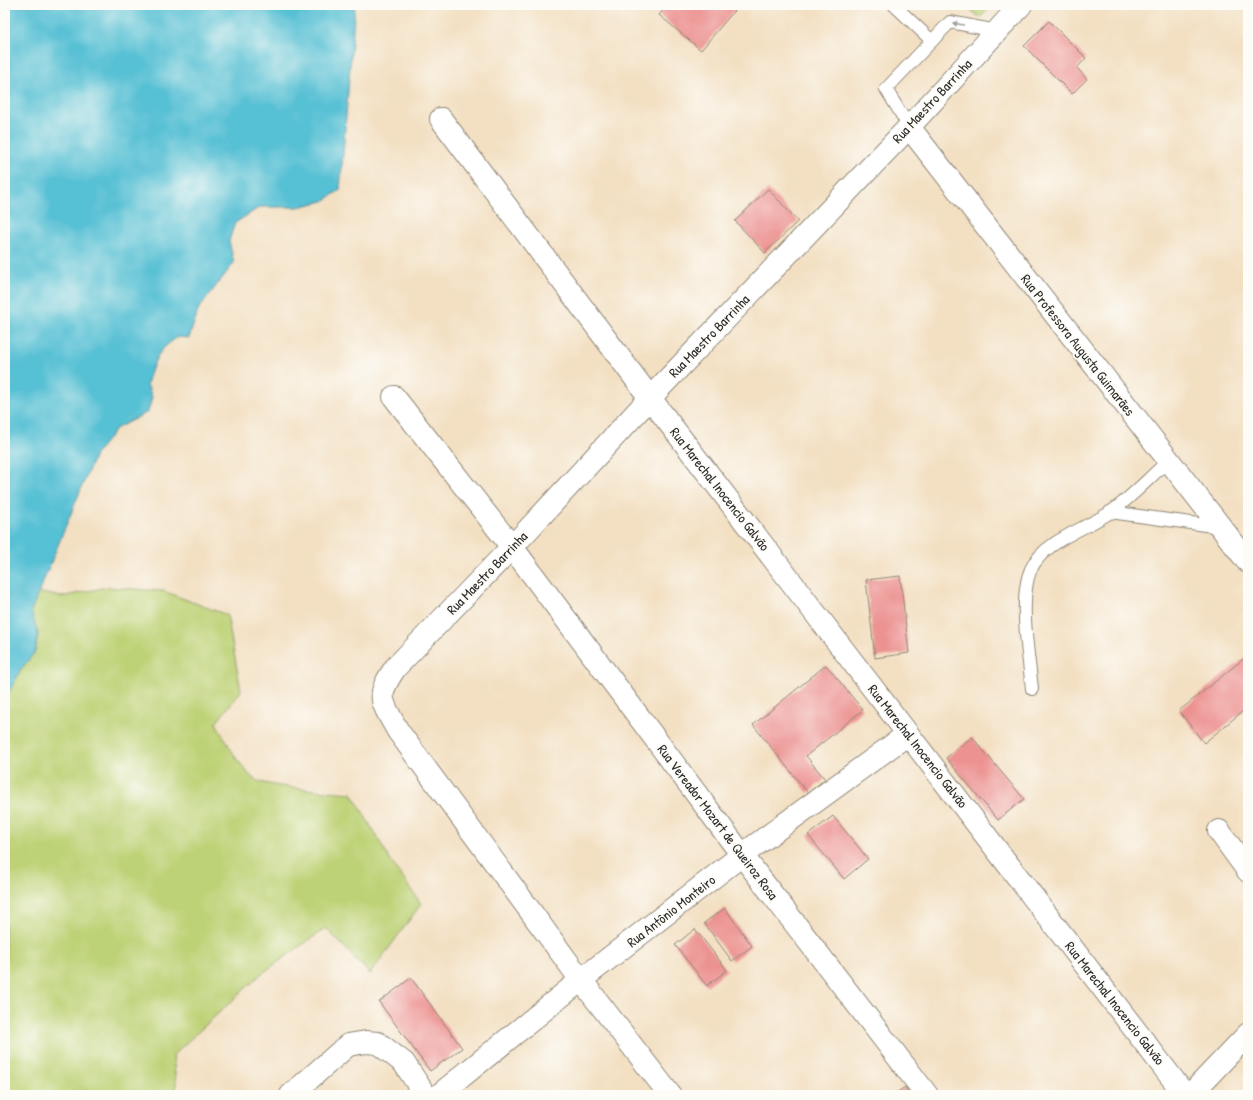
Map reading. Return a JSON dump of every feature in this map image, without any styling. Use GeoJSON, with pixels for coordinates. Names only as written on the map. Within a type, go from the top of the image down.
{"type":"FeatureCollection","features":[{"type":"Feature","properties":{"kind":"street","name":"Rua Maestro Barrinha"},"geometry":{"type":"LineString","coordinates":[[581,980],[398,731],[383,704],[381,693],[384,684],[396,667],[512,547],[650,398],[909,127],[1021,5]]}},
{"type":"Feature","properties":{"kind":"street","name":"Rua Marechal Inocencio Galvão"},"geometry":{"type":"LineString","coordinates":[[441,119],[650,398],[1185,1095]]}},
{"type":"Feature","properties":{"kind":"street","name":"Rua Professora Augusta Guimarães"},"geometry":{"type":"LineString","coordinates":[[909,127],[1248,562]]}},
{"type":"Feature","properties":{"kind":"street","name":"Rua Vereador Mozart de Queiroz Rosa"},"geometry":{"type":"LineString","coordinates":[[394,397],[512,547],[742,855],[927,1095]]}},
{"type":"Feature","properties":{"kind":"street","name":"Rua Antônio Monteiro"},"geometry":{"type":"LineString","coordinates":[[439,1095],[581,980],[742,855],[908,734]]}},
{"type":"Feature","properties":{"kind":"street"},"geometry":{"type":"LineString","coordinates":[[1219,831],[1248,871]]}},
{"type":"Feature","properties":{"kind":"street"},"geometry":{"type":"LineString","coordinates":[[581,980],[670,1095]]}},
{"type":"Feature","properties":{"kind":"street"},"geometry":{"type":"LineString","coordinates":[[1190,1095],[1248,1034]]}},
{"type":"Feature","properties":{"kind":"street"},"geometry":{"type":"LineString","coordinates":[[291,1095],[348,1046],[366,1042],[378,1043],[404,1063],[425,1095]]}},
{"type":"Feature","properties":{"kind":"lane"},"geometry":{"type":"LineString","coordinates":[[894,5],[932,41]]}},
{"type":"Feature","properties":{"kind":"lane"},"geometry":{"type":"LineString","coordinates":[[909,127],[886,90],[950,22],[997,31]]}},
{"type":"Feature","properties":{"kind":"lane"},"geometry":{"type":"LineString","coordinates":[[1032,689],[1025,612],[1027,584],[1030,570],[1036,560],[1062,538],[1110,512],[1168,460]]}},
{"type":"Feature","properties":{"kind":"lane"},"geometry":{"type":"LineString","coordinates":[[1110,512],[1220,527]]}},
{"type":"Feature","properties":{"kind":"green space"},"geometry":{"type":"Polygon","coordinates":[[[966,5],[992,5],[980,18],[966,5]]]}},
{"type":"Feature","properties":{"kind":"green space"},"geometry":{"type":"Polygon","coordinates":[[[107,587],[163,591],[227,615],[241,691],[216,723],[238,760],[254,779],[260,782],[300,789],[352,793],[390,860],[421,904],[370,974],[326,928],[261,974],[173,1055],[177,1095],[5,1095],[5,700],[21,669],[35,652],[38,634],[30,611],[37,592],[61,597],[107,587]]]}},
{"type":"Feature","properties":{"kind":"water"},"geometry":{"type":"Polygon","coordinates":[[[5,5],[355,5],[340,190],[324,201],[298,207],[260,207],[235,223],[229,241],[234,263],[199,308],[189,338],[178,337],[165,347],[157,357],[147,384],[152,397],[148,412],[117,428],[95,455],[31,611],[38,634],[35,652],[21,669],[5,700],[5,5]]]}},
{"type":"Feature","properties":{"kind":"building"},"geometry":{"type":"Polygon","coordinates":[[[668,5],[739,5],[701,50],[659,15],[668,5]]]}},
{"type":"Feature","properties":{"kind":"building"},"geometry":{"type":"Polygon","coordinates":[[[1049,21],[1086,58],[1077,68],[1087,79],[1072,94],[1024,46],[1049,21]]]}},
{"type":"Feature","properties":{"kind":"building"},"geometry":{"type":"Polygon","coordinates":[[[768,189],[798,221],[765,253],[735,221],[768,189]]]}},
{"type":"Feature","properties":{"kind":"building"},"geometry":{"type":"Polygon","coordinates":[[[900,576],[909,653],[875,658],[866,580],[900,576]]]}},
{"type":"Feature","properties":{"kind":"building"},"geometry":{"type":"Polygon","coordinates":[[[1248,655],[1248,707],[1204,743],[1179,711],[1248,655]]]}},
{"type":"Feature","properties":{"kind":"building"},"geometry":{"type":"Polygon","coordinates":[[[826,665],[863,710],[806,756],[825,779],[808,793],[753,725],[826,665]]]}},
{"type":"Feature","properties":{"kind":"building"},"geometry":{"type":"Polygon","coordinates":[[[972,737],[1024,799],[998,820],[946,758],[972,737]]]}},
{"type":"Feature","properties":{"kind":"building"},"geometry":{"type":"Polygon","coordinates":[[[833,816],[868,859],[844,879],[808,835],[833,816]]]}},
{"type":"Feature","properties":{"kind":"building"},"geometry":{"type":"Polygon","coordinates":[[[725,908],[752,946],[732,961],[704,923],[725,908]]]}},
{"type":"Feature","properties":{"kind":"building"},"geometry":{"type":"Polygon","coordinates":[[[695,929],[727,970],[707,986],[675,945],[695,929]]]}},
{"type":"Feature","properties":{"kind":"building"},"geometry":{"type":"Polygon","coordinates":[[[411,978],[462,1048],[430,1071],[379,1002],[411,978]]]}},
{"type":"Feature","properties":{"kind":"building"},"geometry":{"type":"Polygon","coordinates":[[[905,1087],[910,1095],[893,1095],[905,1087]]]}}]}
